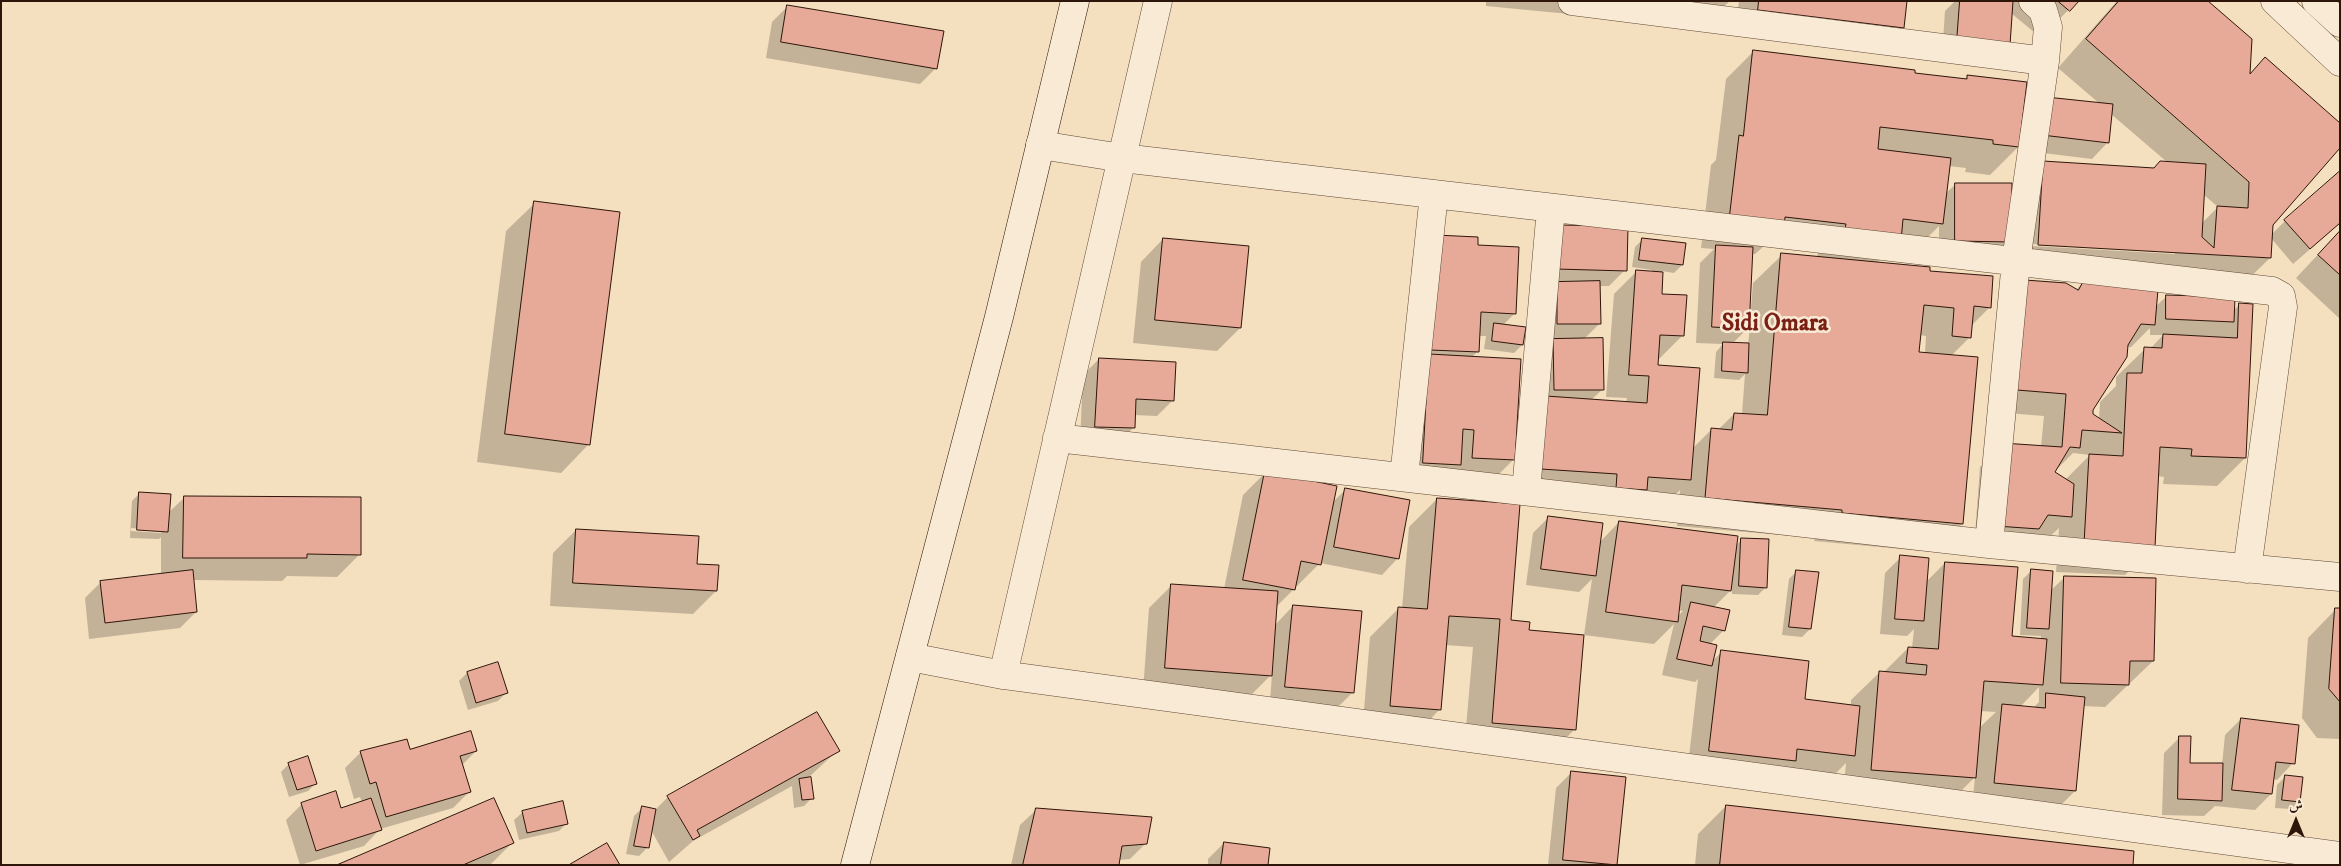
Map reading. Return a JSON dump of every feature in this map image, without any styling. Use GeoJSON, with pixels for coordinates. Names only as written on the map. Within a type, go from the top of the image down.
{"type":"FeatureCollection","features":[{"type":"Feature","properties":{"kind":"street"},"geometry":{"type":"LineString","coordinates":[[855,865],[999,318],[1075,1]]}},
{"type":"Feature","properties":{"kind":"street"},"geometry":{"type":"LineString","coordinates":[[1003,674],[1158,1]]}},
{"type":"Feature","properties":{"kind":"street"},"geometry":{"type":"LineString","coordinates":[[1572,1],[2045,61]]}},
{"type":"Feature","properties":{"kind":"street"},"geometry":{"type":"LineString","coordinates":[[1989,544],[2016,261],[2045,61],[2048,27],[2043,10],[2033,1]]}},
{"type":"Feature","properties":{"kind":"street"},"geometry":{"type":"LineString","coordinates":[[2275,1],[2340,62]]}},
{"type":"Feature","properties":{"kind":"street"},"geometry":{"type":"LineString","coordinates":[[2316,1],[2340,23]]}},
{"type":"Feature","properties":{"kind":"street"},"geometry":{"type":"LineString","coordinates":[[1040,145],[1122,158],[2272,291],[2281,296],[2283,307],[2247,569]]}},
{"type":"Feature","properties":{"kind":"street"},"geometry":{"type":"LineString","coordinates":[[1404,477],[1434,194]]}},
{"type":"Feature","properties":{"kind":"street"},"geometry":{"type":"LineString","coordinates":[[1526,491],[1550,208]]}},
{"type":"Feature","properties":{"kind":"street"},"geometry":{"type":"LineString","coordinates":[[1057,438],[1989,544],[2340,577]]}},
{"type":"Feature","properties":{"kind":"street"},"geometry":{"type":"LineString","coordinates":[[910,657],[1003,674],[2340,856]]}},
{"type":"Feature","properties":{"kind":"building"},"geometry":{"type":"Polygon","coordinates":[[[1759,1],[1907,1],[1904,28],[1758,10],[1759,1]]]}},
{"type":"Feature","properties":{"kind":"building"},"geometry":{"type":"Polygon","coordinates":[[[1960,1],[2013,1],[2010,45],[1957,41],[1960,1]]]}},
{"type":"Feature","properties":{"kind":"building"},"geometry":{"type":"Polygon","coordinates":[[[2058,1],[2079,1],[2070,11],[2058,1]]]}},
{"type":"Feature","properties":{"kind":"building"},"geometry":{"type":"Polygon","coordinates":[[[2119,1],[2208,1],[2252,39],[2250,74],[2265,57],[2340,123],[2340,148],[2273,225],[2271,258],[2038,245],[2043,161],[2154,168],[2160,161],[2206,164],[2202,237],[2214,248],[2217,206],[2248,208],[2249,182],[2086,39],[2119,1]]]}},
{"type":"Feature","properties":{"kind":"building"},"geometry":{"type":"Polygon","coordinates":[[[787,5],[944,31],[937,69],[781,42],[787,5]]]}},
{"type":"Feature","properties":{"kind":"building"},"geometry":{"type":"Polygon","coordinates":[[[1753,50],[1915,70],[1915,73],[1967,79],[1967,75],[2027,82],[2019,147],[1993,144],[1993,140],[1880,127],[1878,149],[1951,158],[1943,224],[1903,219],[1901,241],[1844,234],[1846,224],[1785,217],[1784,227],[1729,220],[1739,135],[1743,136],[1753,50]]]}},
{"type":"Feature","properties":{"kind":"building"},"geometry":{"type":"Polygon","coordinates":[[[2046,97],[2113,104],[2109,143],[2042,135],[2046,97]]]}},
{"type":"Feature","properties":{"kind":"building"},"geometry":{"type":"Polygon","coordinates":[[[2340,171],[2340,223],[2310,249],[2284,220],[2340,171]]]}},
{"type":"Feature","properties":{"kind":"building"},"geometry":{"type":"Polygon","coordinates":[[[1955,183],[2012,183],[2011,242],[1955,241],[1955,183]]]}},
{"type":"Feature","properties":{"kind":"building"},"geometry":{"type":"Polygon","coordinates":[[[534,201],[620,212],[590,445],[505,434],[534,201]]]}},
{"type":"Feature","properties":{"kind":"building"},"geometry":{"type":"Polygon","coordinates":[[[1557,225],[1628,226],[1627,271],[1556,269],[1557,225]]]}},
{"type":"Feature","properties":{"kind":"building"},"geometry":{"type":"Polygon","coordinates":[[[2340,231],[2340,275],[2318,255],[2340,231]]]}},
{"type":"Feature","properties":{"kind":"building"},"geometry":{"type":"Polygon","coordinates":[[[1435,235],[1478,237],[1478,245],[1519,247],[1516,314],[1481,312],[1479,352],[1430,350],[1435,235]]]}},
{"type":"Feature","properties":{"kind":"building"},"geometry":{"type":"Polygon","coordinates":[[[1163,238],[1249,246],[1241,328],[1155,320],[1163,238]]]}},
{"type":"Feature","properties":{"kind":"building"},"geometry":{"type":"Polygon","coordinates":[[[1642,238],[1686,243],[1683,265],[1639,260],[1642,238]]]}},
{"type":"Feature","properties":{"kind":"building"},"geometry":{"type":"Polygon","coordinates":[[[1716,245],[1753,247],[1749,329],[1712,327],[1716,245]]]}},
{"type":"Feature","properties":{"kind":"building"},"geometry":{"type":"Polygon","coordinates":[[[1781,253],[1930,267],[1930,271],[1993,276],[1991,308],[1974,306],[1971,338],[1952,336],[1954,308],[1924,305],[1919,352],[1978,357],[1963,524],[1842,513],[1842,510],[1705,498],[1711,428],[1732,430],[1734,413],[1767,415],[1781,253]]]}},
{"type":"Feature","properties":{"kind":"building"},"geometry":{"type":"Polygon","coordinates":[[[1636,270],[1663,272],[1662,294],[1687,295],[1684,336],[1660,335],[1658,365],[1700,368],[1691,480],[1648,477],[1647,490],[1616,488],[1617,474],[1541,469],[1546,396],[1647,403],[1649,376],[1629,375],[1636,270]]]}},
{"type":"Feature","properties":{"kind":"building"},"geometry":{"type":"Polygon","coordinates":[[[2085,279],[2158,289],[2155,325],[2141,324],[2128,345],[2127,357],[2093,410],[2093,414],[2122,433],[2082,430],[2080,448],[2070,447],[2055,472],[2074,484],[2072,517],[2048,515],[2039,529],[1996,526],[2002,443],[2062,447],[2066,394],[2017,390],[2025,280],[2066,283],[2078,290],[2085,279]]]}},
{"type":"Feature","properties":{"kind":"building"},"geometry":{"type":"Polygon","coordinates":[[[1600,281],[1601,324],[1557,324],[1557,282],[1600,281]]]}},
{"type":"Feature","properties":{"kind":"building"},"geometry":{"type":"Polygon","coordinates":[[[2166,295],[2235,297],[2234,322],[2166,319],[2166,295]]]}},
{"type":"Feature","properties":{"kind":"building"},"geometry":{"type":"Polygon","coordinates":[[[2239,303],[2253,304],[2246,458],[2191,456],[2192,449],[2160,447],[2155,547],[2084,544],[2089,454],[2123,456],[2127,373],[2142,373],[2144,347],[2162,348],[2163,334],[2237,338],[2239,303]]]}},
{"type":"Feature","properties":{"kind":"building"},"geometry":{"type":"Polygon","coordinates":[[[1494,323],[1526,327],[1523,345],[1492,341],[1494,323]]]}},
{"type":"Feature","properties":{"kind":"building"},"geometry":{"type":"Polygon","coordinates":[[[1603,338],[1604,390],[1554,390],[1553,339],[1603,338]]]}},
{"type":"Feature","properties":{"kind":"building"},"geometry":{"type":"Polygon","coordinates":[[[1723,342],[1749,343],[1748,373],[1722,371],[1723,342]]]}},
{"type":"Feature","properties":{"kind":"building"},"geometry":{"type":"Polygon","coordinates":[[[1429,354],[1521,359],[1515,460],[1472,458],[1474,430],[1463,429],[1461,465],[1423,463],[1429,354]]]}},
{"type":"Feature","properties":{"kind":"building"},"geometry":{"type":"Polygon","coordinates":[[[1099,358],[1176,362],[1174,401],[1136,399],[1135,428],[1095,427],[1099,358]]]}},
{"type":"Feature","properties":{"kind":"building"},"geometry":{"type":"Polygon","coordinates":[[[1265,471],[1337,486],[1321,565],[1301,561],[1295,590],[1243,580],[1265,471]]]}},
{"type":"Feature","properties":{"kind":"building"},"geometry":{"type":"Polygon","coordinates":[[[1345,488],[1410,500],[1399,559],[1334,547],[1345,488]]]}},
{"type":"Feature","properties":{"kind":"building"},"geometry":{"type":"Polygon","coordinates":[[[139,492],[171,494],[168,532],[137,530],[139,492]]]}},
{"type":"Feature","properties":{"kind":"building"},"geometry":{"type":"Polygon","coordinates":[[[184,496],[361,497],[361,555],[307,554],[307,558],[183,558],[184,496]]]}},
{"type":"Feature","properties":{"kind":"building"},"geometry":{"type":"Polygon","coordinates":[[[1437,498],[1520,504],[1511,620],[1530,622],[1529,630],[1584,635],[1576,730],[1492,723],[1500,619],[1449,616],[1441,710],[1390,706],[1398,607],[1427,609],[1437,498]]]}},
{"type":"Feature","properties":{"kind":"building"},"geometry":{"type":"Polygon","coordinates":[[[1548,516],[1603,523],[1596,576],[1541,569],[1548,516]]]}},
{"type":"Feature","properties":{"kind":"building"},"geometry":{"type":"Polygon","coordinates":[[[1619,521],[1738,536],[1731,591],[1682,585],[1678,622],[1606,612],[1619,521]]]}},
{"type":"Feature","properties":{"kind":"building"},"geometry":{"type":"Polygon","coordinates":[[[576,529],[699,536],[697,564],[719,565],[717,591],[573,583],[576,529]]]}},
{"type":"Feature","properties":{"kind":"building"},"geometry":{"type":"Polygon","coordinates":[[[1741,538],[1769,539],[1767,588],[1739,586],[1741,538]]]}},
{"type":"Feature","properties":{"kind":"building"},"geometry":{"type":"Polygon","coordinates":[[[1900,555],[1929,558],[1924,621],[1895,619],[1900,555]]]}},
{"type":"Feature","properties":{"kind":"building"},"geometry":{"type":"Polygon","coordinates":[[[1945,562],[2018,567],[2012,636],[2047,639],[2043,685],[1984,681],[1976,778],[1871,770],[1879,671],[1926,675],[1927,665],[1906,663],[1908,647],[1938,649],[1945,562]]]}},
{"type":"Feature","properties":{"kind":"building"},"geometry":{"type":"Polygon","coordinates":[[[2031,569],[2053,571],[2049,629],[2027,628],[2031,569]]]}},
{"type":"Feature","properties":{"kind":"building"},"geometry":{"type":"Polygon","coordinates":[[[193,570],[197,612],[105,623],[100,581],[193,570]]]}},
{"type":"Feature","properties":{"kind":"building"},"geometry":{"type":"Polygon","coordinates":[[[1796,570],[1819,572],[1811,629],[1789,627],[1796,570]]]}},
{"type":"Feature","properties":{"kind":"building"},"geometry":{"type":"Polygon","coordinates":[[[2064,576],[2156,578],[2154,661],[2130,661],[2129,685],[2061,683],[2064,576]]]}},
{"type":"Feature","properties":{"kind":"building"},"geometry":{"type":"Polygon","coordinates":[[[1171,584],[1278,591],[1272,676],[1165,668],[1171,584]]]}},
{"type":"Feature","properties":{"kind":"building"},"geometry":{"type":"Polygon","coordinates":[[[1691,602],[1730,610],[1725,631],[1703,626],[1700,641],[1717,645],[1712,666],[1677,659],[1691,602]]]}},
{"type":"Feature","properties":{"kind":"building"},"geometry":{"type":"Polygon","coordinates":[[[1293,605],[1362,611],[1354,693],[1285,687],[1293,605]]]}},
{"type":"Feature","properties":{"kind":"building"},"geometry":{"type":"Polygon","coordinates":[[[2335,608],[2340,608],[2340,702],[2329,689],[2335,608]]]}},
{"type":"Feature","properties":{"kind":"building"},"geometry":{"type":"Polygon","coordinates":[[[1721,650],[1809,661],[1805,699],[1860,706],[1855,756],[1797,749],[1796,761],[1709,751],[1721,650]]]}},
{"type":"Feature","properties":{"kind":"building"},"geometry":{"type":"Polygon","coordinates":[[[498,662],[508,693],[476,703],[467,672],[498,662]]]}},
{"type":"Feature","properties":{"kind":"building"},"geometry":{"type":"Polygon","coordinates":[[[2046,693],[2085,697],[2076,791],[1994,783],[2002,704],[2045,708],[2046,693]]]}},
{"type":"Feature","properties":{"kind":"building"},"geometry":{"type":"Polygon","coordinates":[[[817,712],[840,751],[697,830],[700,836],[693,840],[667,796],[817,712]]]}},
{"type":"Feature","properties":{"kind":"building"},"geometry":{"type":"Polygon","coordinates":[[[2241,718],[2299,725],[2295,764],[2276,762],[2272,794],[2232,790],[2241,718]]]}},
{"type":"Feature","properties":{"kind":"building"},"geometry":{"type":"Polygon","coordinates":[[[471,731],[477,751],[460,756],[471,792],[386,817],[376,782],[370,784],[360,751],[407,739],[410,749],[471,731]]]}},
{"type":"Feature","properties":{"kind":"building"},"geometry":{"type":"Polygon","coordinates":[[[2179,736],[2191,736],[2190,763],[2223,763],[2222,801],[2178,799],[2179,736]]]}},
{"type":"Feature","properties":{"kind":"building"},"geometry":{"type":"Polygon","coordinates":[[[308,756],[317,784],[297,790],[288,763],[308,756]]]}},
{"type":"Feature","properties":{"kind":"building"},"geometry":{"type":"Polygon","coordinates":[[[1571,771],[1626,777],[1617,865],[1563,860],[1571,771]]]}},
{"type":"Feature","properties":{"kind":"building"},"geometry":{"type":"Polygon","coordinates":[[[2285,775],[2303,777],[2300,802],[2282,800],[2285,775]]]}},
{"type":"Feature","properties":{"kind":"building"},"geometry":{"type":"Polygon","coordinates":[[[811,777],[814,799],[802,800],[799,779],[811,777]]]}},
{"type":"Feature","properties":{"kind":"building"},"geometry":{"type":"Polygon","coordinates":[[[336,791],[341,808],[371,798],[382,830],[316,851],[301,803],[336,791]]]}},
{"type":"Feature","properties":{"kind":"building"},"geometry":{"type":"Polygon","coordinates":[[[494,798],[514,843],[463,865],[337,865],[494,798]]]}},
{"type":"Feature","properties":{"kind":"building"},"geometry":{"type":"Polygon","coordinates":[[[563,801],[568,824],[527,833],[522,811],[563,801]]]}},
{"type":"Feature","properties":{"kind":"building"},"geometry":{"type":"Polygon","coordinates":[[[1726,805],[2134,851],[2133,865],[1720,865],[1726,805]]]}},
{"type":"Feature","properties":{"kind":"building"},"geometry":{"type":"Polygon","coordinates":[[[642,806],[656,809],[649,848],[634,846],[642,806]]]}},
{"type":"Feature","properties":{"kind":"building"},"geometry":{"type":"Polygon","coordinates":[[[1036,808],[1152,817],[1147,844],[1122,846],[1119,865],[1023,865],[1036,808]]]}},
{"type":"Feature","properties":{"kind":"building"},"geometry":{"type":"Polygon","coordinates":[[[1224,842],[1270,848],[1268,865],[1221,865],[1224,842]]]}},
{"type":"Feature","properties":{"kind":"building"},"geometry":{"type":"Polygon","coordinates":[[[607,843],[620,865],[569,865],[607,843]]]}},
{"type":"Feature","properties":{"kind":"district","name":"Sidi Omara"},"geometry":{"type":"Point","coordinates":[1775,325]}}]}
